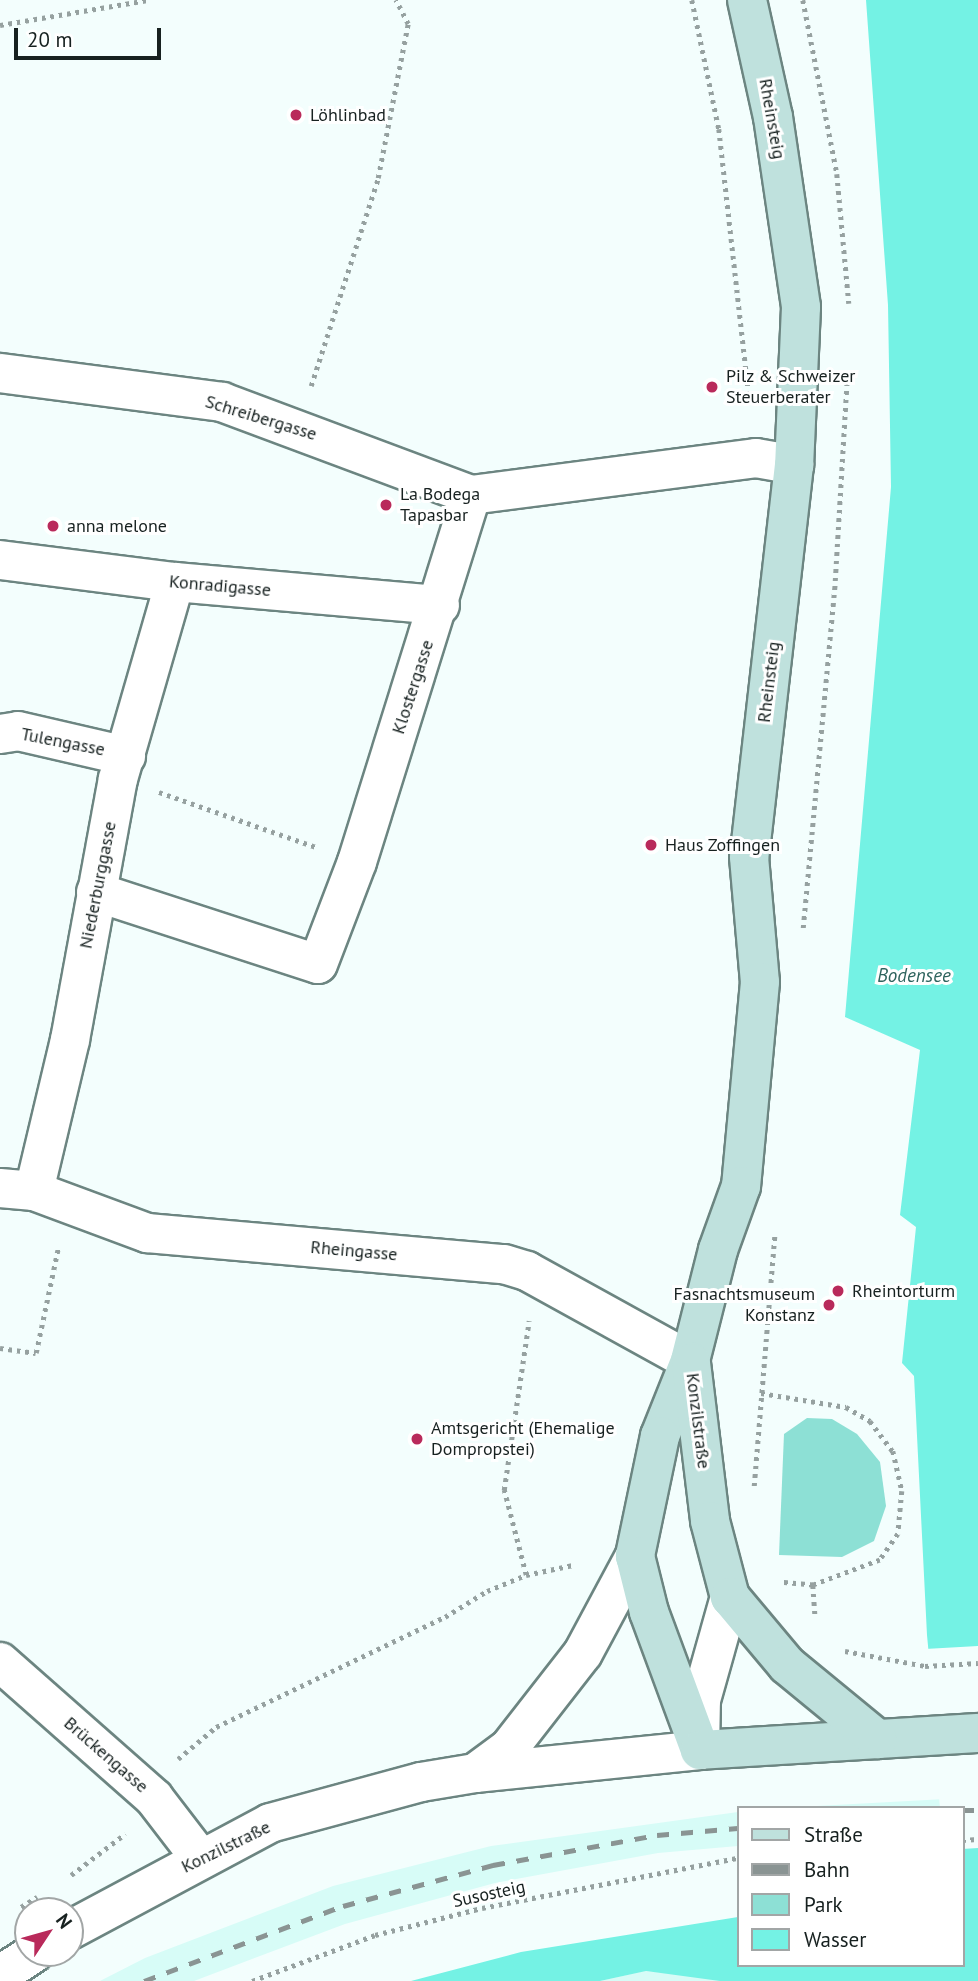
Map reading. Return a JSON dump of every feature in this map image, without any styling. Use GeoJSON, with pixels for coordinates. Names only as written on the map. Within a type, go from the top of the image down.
{"type":"FeatureCollection","features":[{"type":"Feature","properties":{"kind":"main road","name":"Rheinsteig"},"geometry":{"type":"LineString","coordinates":[[690,1362],[718,1250],[741,1186],[760,982],[749,857],[794,466],[802,306],[773,117],[747,0]]}},
{"type":"Feature","properties":{"kind":"main road","name":"Konzilstraße"},"geometry":{"type":"LineString","coordinates":[[690,1362],[660,1436],[635,1556],[649,1612],[700,1750],[877,1739]]}},
{"type":"Feature","properties":{"kind":"main road","name":"Konzilstraße"},"geometry":{"type":"LineString","coordinates":[[690,1362],[710,1521],[730,1597],[787,1665],[877,1739]]}},
{"type":"Feature","properties":{"kind":"main road"},"geometry":{"type":"LineString","coordinates":[[877,1739],[978,1733]]}},
{"type":"Feature","properties":{"kind":"street","name":"Schreibergasse"},"geometry":{"type":"LineString","coordinates":[[0,373],[222,402],[298,427],[471,495]]}},
{"type":"Feature","properties":{"kind":"street"},"geometry":{"type":"LineString","coordinates":[[471,495],[756,458],[794,466]]}},
{"type":"Feature","properties":{"kind":"street","name":"Klostergasse"},"geometry":{"type":"LineString","coordinates":[[96,892],[318,964],[356,862],[440,605],[471,495]]}},
{"type":"Feature","properties":{"kind":"street","name":"Konradigasse"},"geometry":{"type":"LineString","coordinates":[[0,560],[175,582],[440,605]]}},
{"type":"Feature","properties":{"kind":"street","name":"Niederburggasse"},"geometry":{"type":"LineString","coordinates":[[34,1194],[70,1040],[96,892],[126,756],[175,582]]}},
{"type":"Feature","properties":{"kind":"street","name":"Tulengasse"},"geometry":{"type":"LineString","coordinates":[[0,734],[18,731],[126,756]]}},
{"type":"Feature","properties":{"kind":"street","name":"Rheingasse"},"geometry":{"type":"LineString","coordinates":[[34,1194],[146,1233],[504,1264],[527,1271],[545,1284],[690,1362]]}},
{"type":"Feature","properties":{"kind":"street","name":"Konzilstraße"},"geometry":{"type":"LineString","coordinates":[[475,1773],[509,1748],[583,1653],[635,1556]]}},
{"type":"Feature","properties":{"kind":"street"},"geometry":{"type":"LineString","coordinates":[[700,1750],[701,1700],[730,1597]]}},
{"type":"Feature","properties":{"kind":"street","name":"Brückengasse"},"geometry":{"type":"LineString","coordinates":[[0,1662],[154,1798],[200,1858]]}},
{"type":"Feature","properties":{"kind":"street","name":"Konzilstraße"},"geometry":{"type":"LineString","coordinates":[[84,1922],[200,1858],[270,1824],[421,1783],[475,1773],[700,1750]]}},
{"type":"Feature","properties":{"kind":"path"},"geometry":{"type":"LineString","coordinates":[[106,0],[108,6]]}},
{"type":"Feature","properties":{"kind":"path"},"geometry":{"type":"LineString","coordinates":[[0,25],[148,0]]}},
{"type":"Feature","properties":{"kind":"path"},"geometry":{"type":"LineString","coordinates":[[298,427],[378,178],[408,24],[396,0]]}},
{"type":"Feature","properties":{"kind":"path"},"geometry":{"type":"LineString","coordinates":[[692,0],[719,129],[756,458]]}},
{"type":"Feature","properties":{"kind":"path"},"geometry":{"type":"LineString","coordinates":[[156,790],[356,862]]}},
{"type":"Feature","properties":{"kind":"path"},"geometry":{"type":"LineString","coordinates":[[0,1348],[36,1353],[34,1194]]}},
{"type":"Feature","properties":{"kind":"path"},"geometry":{"type":"LineString","coordinates":[[526,1575],[504,1490],[532,1303],[545,1284]]}},
{"type":"Feature","properties":{"kind":"path"},"geometry":{"type":"LineString","coordinates":[[754,1489],[761,1393],[846,1407],[870,1421],[893,1451],[902,1491],[898,1534],[880,1559],[813,1585],[781,1582]]}},
{"type":"Feature","properties":{"kind":"path"},"geometry":{"type":"LineString","coordinates":[[65,1878],[108,1850],[141,1820],[179,1756],[216,1727],[526,1575],[573,1565]]}},
{"type":"Feature","properties":{"kind":"path"},"geometry":{"type":"LineString","coordinates":[[813,1585],[815,1616]]}},
{"type":"Feature","properties":{"kind":"path"},"geometry":{"type":"LineString","coordinates":[[838,1648],[858,1656],[925,1666],[978,1663]]}},
{"type":"Feature","properties":{"kind":"path","name":"Susosteig"},"geometry":{"type":"LineString","coordinates":[[251,1981],[375,1936],[468,1912],[736,1858]]}},
{"type":"Feature","properties":{"kind":"path"},"geometry":{"type":"LineString","coordinates":[[11,1914],[43,1893]]}},
{"type":"Feature","properties":{"kind":"shaded area"},"geometry":{"type":"Polygon","coordinates":[[[945,1799],[944,1806],[817,1806],[945,1799]]]}},
{"type":"Feature","properties":{"kind":"shaded area"},"geometry":{"type":"Polygon","coordinates":[[[736,1812],[736,1846],[658,1853],[495,1883],[345,1924],[194,1981],[100,1981],[145,1958],[333,1886],[491,1846],[736,1812]]]}},
{"type":"Feature","properties":{"kind":"shaded area"},"geometry":{"type":"Polygon","coordinates":[[[645,1971],[717,1978],[720,1981],[600,1981],[645,1971]]]}},
{"type":"Feature","properties":{"kind":"green space"},"geometry":{"type":"Polygon","coordinates":[[[807,1418],[832,1419],[857,1434],[880,1462],[886,1506],[874,1541],[842,1557],[779,1555],[784,1434],[807,1418]]]}},
{"type":"Feature","properties":{"kind":"water","name":"Bodensee"},"geometry":{"type":"Polygon","coordinates":[[[866,0],[978,0],[978,1981],[720,1981],[646,1971],[600,1981],[411,1981],[521,1952],[736,1917],[736,1967],[964,1967],[964,1806],[943,1806],[927,1635],[914,1376],[902,1363],[916,1227],[900,1215],[920,1050],[845,1017],[891,487],[888,305],[866,0]]]}},
{"type":"Feature","properties":{"kind":"pier"},"geometry":{"type":"Polygon","coordinates":[[[978,1646],[978,1848],[964,1849],[964,1806],[940,1806],[925,1649],[978,1646]]]}},
{"type":"Feature","properties":{"kind":"railway"},"geometry":{"type":"LineString","coordinates":[[964,1810],[978,1810]]}},
{"type":"Feature","properties":{"kind":"railway"},"geometry":{"type":"LineString","coordinates":[[144,1981],[343,1906],[493,1865],[657,1835],[736,1828]]}},
{"type":"Feature","properties":{"kind":"place","name":"Löhlinbad"},"geometry":{"type":"Point","coordinates":[296,115]}},
{"type":"Feature","properties":{"kind":"place","name":"Pilz & Schweizer Steuerberater"},"geometry":{"type":"Point","coordinates":[712,387]}},
{"type":"Feature","properties":{"kind":"place","name":"La Bodega Tapasbar"},"geometry":{"type":"Point","coordinates":[386,505]}},
{"type":"Feature","properties":{"kind":"place","name":"anna melone"},"geometry":{"type":"Point","coordinates":[53,526]}},
{"type":"Feature","properties":{"kind":"place","name":"Haus Zoffingen"},"geometry":{"type":"Point","coordinates":[651,845]}},
{"type":"Feature","properties":{"kind":"place","name":"Rheintorturm"},"geometry":{"type":"Point","coordinates":[838,1291]}},
{"type":"Feature","properties":{"kind":"place","name":"Fasnachtsmuseum Konstanz"},"geometry":{"type":"Point","coordinates":[829,1305]}},
{"type":"Feature","properties":{"kind":"place","name":"Amtsgericht (Ehemalige Dompropstei)"},"geometry":{"type":"Point","coordinates":[417,1439]}}]}
